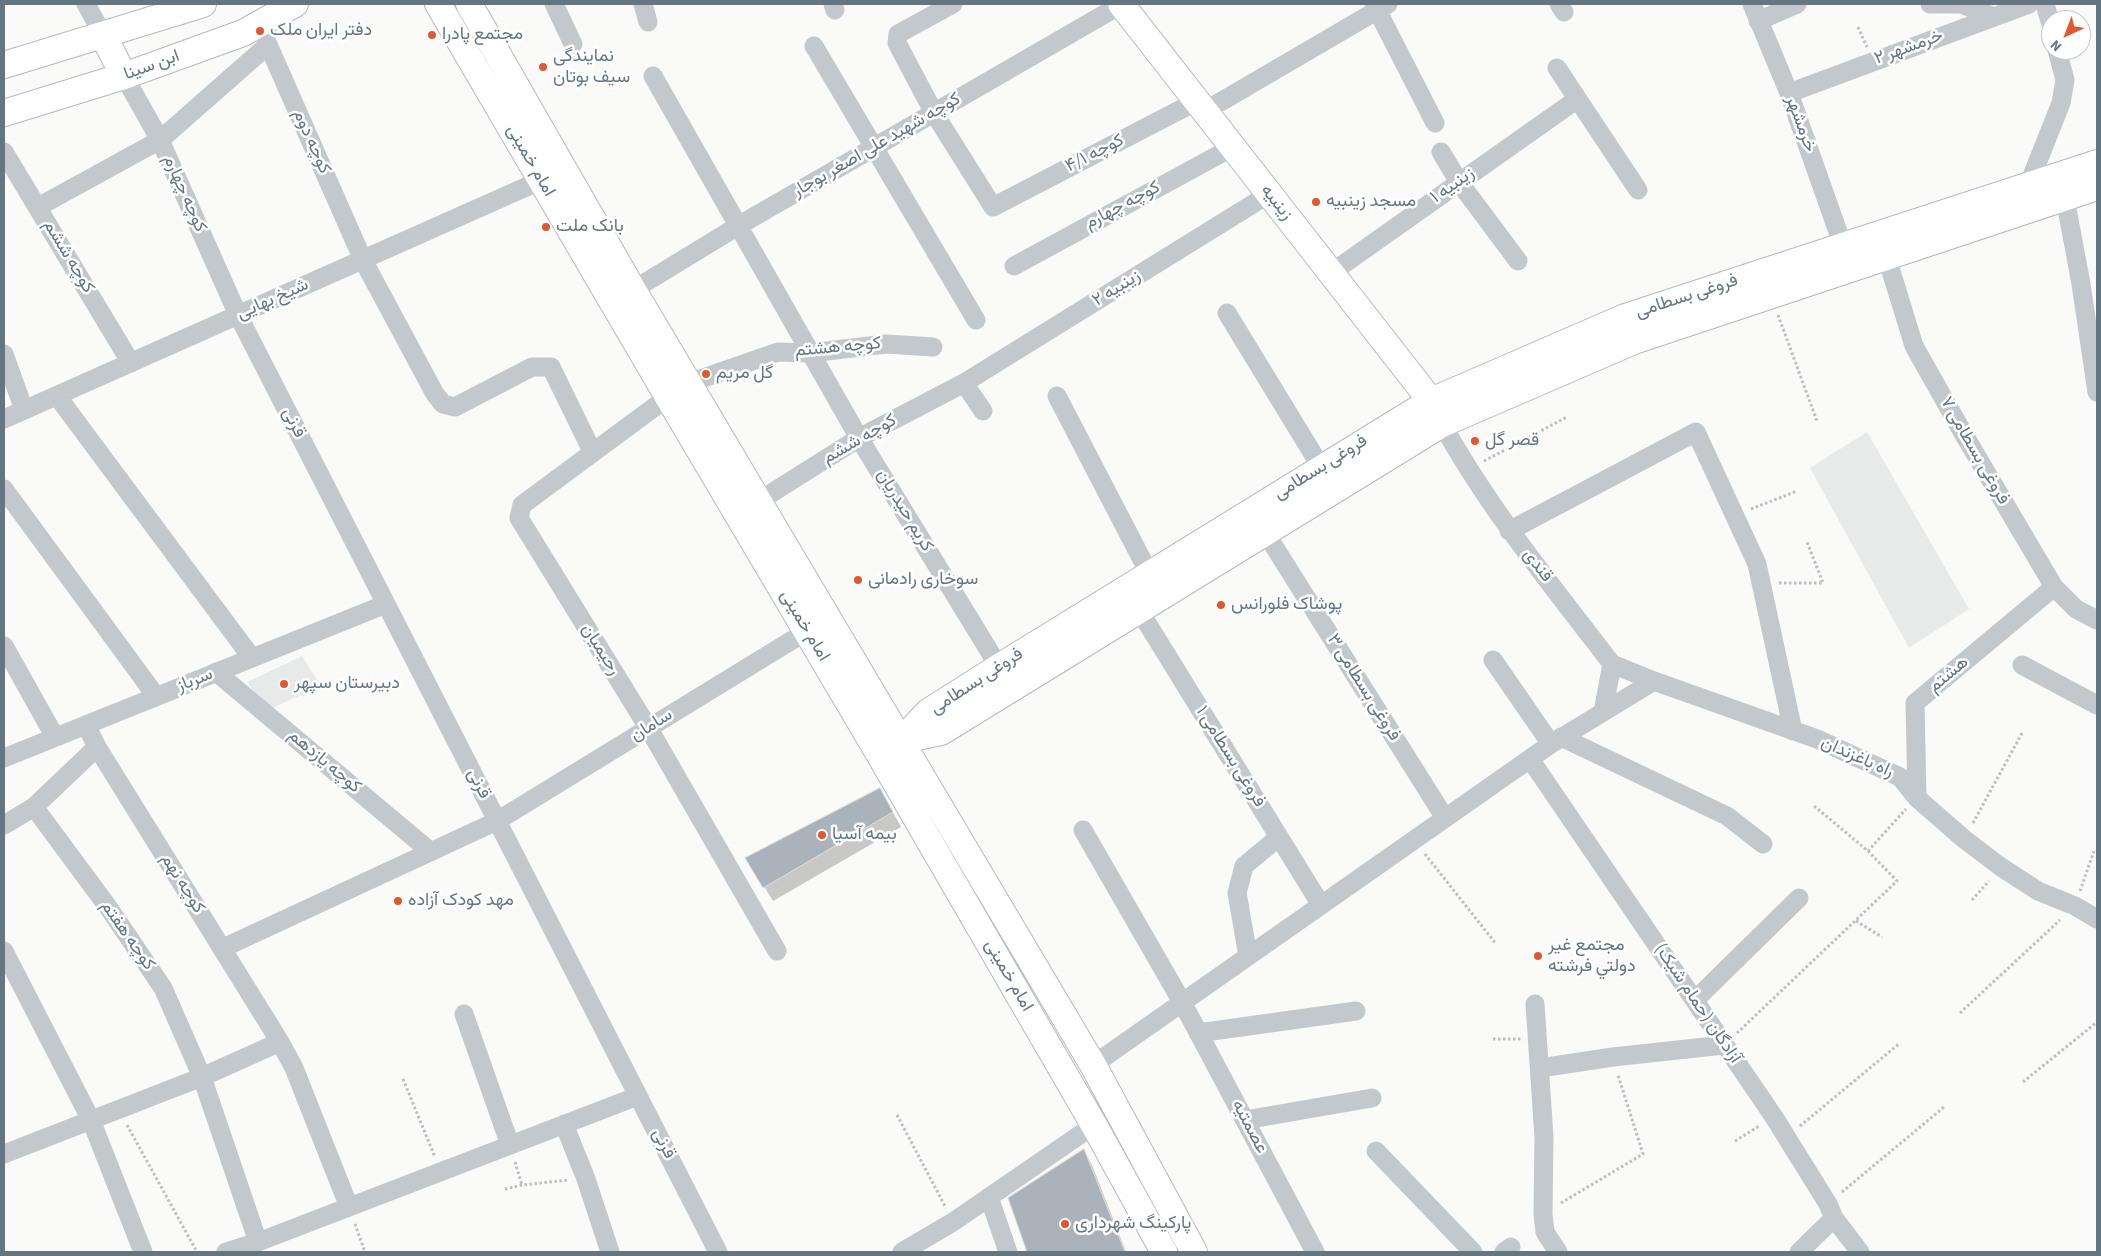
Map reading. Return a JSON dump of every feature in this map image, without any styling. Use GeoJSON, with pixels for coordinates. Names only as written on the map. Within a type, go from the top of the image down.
{"type":"FeatureCollection","features":[{"type":"Feature","properties":{"kind":"main road"},"geometry":{"type":"LineString","coordinates":[[4,65],[203,4]]}},
{"type":"Feature","properties":{"kind":"main road","name":"ابن سینا"},"geometry":{"type":"LineString","coordinates":[[4,113],[124,76],[243,33],[264,35],[295,4]]}},
{"type":"Feature","properties":{"kind":"main road","name":"امام خمینی"},"geometry":{"type":"LineString","coordinates":[[438,4],[552,175],[633,290],[1093,1064],[1194,1252]]}},
{"type":"Feature","properties":{"kind":"main road","name":"امام خمینی"},"geometry":{"type":"LineString","coordinates":[[469,4],[552,175],[668,397],[807,631],[1094,1124],[1160,1251]]}},
{"type":"Feature","properties":{"kind":"main road","name":"زینبیه"},"geometry":{"type":"LineString","coordinates":[[1122,4],[1331,273],[1436,412]]}},
{"type":"Feature","properties":{"kind":"main road"},"geometry":{"type":"LineString","coordinates":[[103,35],[124,76]]}},
{"type":"Feature","properties":{"kind":"main road","name":"فروغی بسطامی"},"geometry":{"type":"LineString","coordinates":[[902,740],[928,712],[1321,467],[1436,412],[1625,317],[2097,163]]}},
{"type":"Feature","properties":{"kind":"main road","name":"فروغی بسطامی"},"geometry":{"type":"LineString","coordinates":[[902,740],[941,732],[1265,532],[1436,412],[1634,340],[1887,258],[2097,187]]}},
{"type":"Feature","properties":{"kind":"main road"},"geometry":{"type":"LineString","coordinates":[[879,754],[902,740]]}},
{"type":"Feature","properties":{"kind":"street"},"geometry":{"type":"LineString","coordinates":[[86,4],[103,35]]}},
{"type":"Feature","properties":{"kind":"street"},"geometry":{"type":"LineString","coordinates":[[554,4],[573,44]]}},
{"type":"Feature","properties":{"kind":"street"},"geometry":{"type":"LineString","coordinates":[[643,4],[648,22]]}},
{"type":"Feature","properties":{"kind":"street"},"geometry":{"type":"LineString","coordinates":[[934,113],[898,43],[898,34],[954,4]]}},
{"type":"Feature","properties":{"kind":"street","name":"کوچه شهید علی اصغر بوجار"},"geometry":{"type":"LineString","coordinates":[[633,290],[738,226],[1122,4]]}},
{"type":"Feature","properties":{"kind":"street","name":"خرمشهر"},"geometry":{"type":"LineString","coordinates":[[1752,4],[1789,92],[1843,246]]}},
{"type":"Feature","properties":{"kind":"street"},"geometry":{"type":"LineString","coordinates":[[1758,22],[1797,4]]}},
{"type":"Feature","properties":{"kind":"street"},"geometry":{"type":"LineString","coordinates":[[1930,4],[1960,4],[1994,17]]}},
{"type":"Feature","properties":{"kind":"street","name":"خرمشهر ۲"},"geometry":{"type":"LineString","coordinates":[[1789,92],[2029,4]]}},
{"type":"Feature","properties":{"kind":"street"},"geometry":{"type":"LineString","coordinates":[[1380,6],[1435,123]]}},
{"type":"Feature","properties":{"kind":"street","name":"کوچه ۴/۱"},"geometry":{"type":"LineString","coordinates":[[934,113],[993,207],[1201,106],[1380,6]]}},
{"type":"Feature","properties":{"kind":"street"},"geometry":{"type":"LineString","coordinates":[[38,207],[160,140],[264,35]]}},
{"type":"Feature","properties":{"kind":"street","name":"کوچه دوم"},"geometry":{"type":"LineString","coordinates":[[264,35],[363,260],[442,404],[455,407],[532,367],[551,367],[593,453]]}},
{"type":"Feature","properties":{"kind":"street"},"geometry":{"type":"LineString","coordinates":[[814,46],[976,320]]}},
{"type":"Feature","properties":{"kind":"street"},"geometry":{"type":"LineString","coordinates":[[2028,186],[2061,104],[2065,80],[2060,60]]}},
{"type":"Feature","properties":{"kind":"street"},"geometry":{"type":"LineString","coordinates":[[1557,68],[1576,100],[1638,190]]}},
{"type":"Feature","properties":{"kind":"street","name":"کوچه چهارم"},"geometry":{"type":"LineString","coordinates":[[124,76],[160,140],[238,315]]}},
{"type":"Feature","properties":{"kind":"street"},"geometry":{"type":"LineString","coordinates":[[653,76],[738,226]]}},
{"type":"Feature","properties":{"kind":"street","name":"زینبیه ۱"},"geometry":{"type":"LineString","coordinates":[[1331,273],[1576,100]]}},
{"type":"Feature","properties":{"kind":"street","name":"کوچه چهارم"},"geometry":{"type":"LineString","coordinates":[[1014,266],[1233,147]]}},
{"type":"Feature","properties":{"kind":"street","name":"کوچه ششم"},"geometry":{"type":"LineString","coordinates":[[4,152],[131,363]]}},
{"type":"Feature","properties":{"kind":"street"},"geometry":{"type":"LineString","coordinates":[[1441,152],[1459,182],[1518,261]]}},
{"type":"Feature","properties":{"kind":"street","name":"شیخ بهایی"},"geometry":{"type":"LineString","coordinates":[[4,419],[552,175]]}},
{"type":"Feature","properties":{"kind":"street","name":"زینبیه ۲"},"geometry":{"type":"LineString","coordinates":[[964,383],[1269,194]]}},
{"type":"Feature","properties":{"kind":"street"},"geometry":{"type":"LineString","coordinates":[[2065,198],[2081,284],[2097,392]]}},
{"type":"Feature","properties":{"kind":"street","name":"کریم حیدریان"},"geometry":{"type":"LineString","coordinates":[[738,226],[859,438],[998,667]]}},
{"type":"Feature","properties":{"kind":"street","name":"فروغی بسطامی ۷"},"geometry":{"type":"LineString","coordinates":[[1887,258],[1914,346],[2054,587],[2076,609],[2097,620]]}},
{"type":"Feature","properties":{"kind":"street"},"geometry":{"type":"LineString","coordinates":[[1227,313],[1321,467]]}},
{"type":"Feature","properties":{"kind":"street","name":"قرنی"},"geometry":{"type":"LineString","coordinates":[[238,315],[718,1252]]}},
{"type":"Feature","properties":{"kind":"street","name":"کوچه هشتم"},"geometry":{"type":"LineString","coordinates":[[689,384],[778,352],[810,353],[886,344],[933,347]]}},
{"type":"Feature","properties":{"kind":"street"},"geometry":{"type":"LineString","coordinates":[[4,354],[24,410]]}},
{"type":"Feature","properties":{"kind":"street"},"geometry":{"type":"LineString","coordinates":[[964,383],[982,411]]}},
{"type":"Feature","properties":{"kind":"street","name":"کوچه ششم"},"geometry":{"type":"LineString","coordinates":[[759,501],[859,438],[964,383]]}},
{"type":"Feature","properties":{"kind":"street"},"geometry":{"type":"LineString","coordinates":[[57,396],[252,658]]}},
{"type":"Feature","properties":{"kind":"street"},"geometry":{"type":"LineString","coordinates":[[1057,396],[1150,574]]}},
{"type":"Feature","properties":{"kind":"street","name":"رحیمیان"},"geometry":{"type":"LineString","coordinates":[[668,397],[522,505],[519,518],[648,728],[777,952]]}},
{"type":"Feature","properties":{"kind":"street","name":"قندی"},"geometry":{"type":"LineString","coordinates":[[1436,412],[1468,470],[1509,531],[1612,664]]}},
{"type":"Feature","properties":{"kind":"street"},"geometry":{"type":"LineString","coordinates":[[1509,531],[1696,432],[1757,564],[1793,731]]}},
{"type":"Feature","properties":{"kind":"street"},"geometry":{"type":"LineString","coordinates":[[4,489],[156,696]]}},
{"type":"Feature","properties":{"kind":"street","name":"فروغی بسطامی ۳"},"geometry":{"type":"LineString","coordinates":[[1265,532],[1445,818]]}},
{"type":"Feature","properties":{"kind":"street","name":"هشتم"},"geometry":{"type":"LineString","coordinates":[[1917,798],[1915,703],[2054,587]]}},
{"type":"Feature","properties":{"kind":"street","name":"سرباز"},"geometry":{"type":"LineString","coordinates":[[4,758],[386,604]]}},
{"type":"Feature","properties":{"kind":"street","name":"فروغی بسطامی ۱"},"geometry":{"type":"LineString","coordinates":[[1139,610],[1320,905]]}},
{"type":"Feature","properties":{"kind":"street","name":"سامان"},"geometry":{"type":"LineString","coordinates":[[223,948],[497,821],[807,631]]}},
{"type":"Feature","properties":{"kind":"street"},"geometry":{"type":"LineString","coordinates":[[4,646],[55,737]]}},
{"type":"Feature","properties":{"kind":"street"},"geometry":{"type":"LineString","coordinates":[[1493,660],[1556,740],[1727,816],[1763,844]]}},
{"type":"Feature","properties":{"kind":"street"},"geometry":{"type":"LineString","coordinates":[[1604,712],[1612,664]]}},
{"type":"Feature","properties":{"kind":"street","name":"راه باغزندان"},"geometry":{"type":"LineString","coordinates":[[1612,664],[1654,681],[1817,739],[1900,777],[1917,798],[1964,839],[2001,867],[2038,891],[2075,906],[2097,919]]}},
{"type":"Feature","properties":{"kind":"street"},"geometry":{"type":"LineString","coordinates":[[2022,665],[2097,705]]}},
{"type":"Feature","properties":{"kind":"street","name":"کوچه یازدهم"},"geometry":{"type":"LineString","coordinates":[[216,672],[431,852]]}},
{"type":"Feature","properties":{"kind":"street"},"geometry":{"type":"LineString","coordinates":[[1093,1064],[1556,740],[1654,681]]}},
{"type":"Feature","properties":{"kind":"street","name":"کوچه نهم"},"geometry":{"type":"LineString","coordinates":[[86,725],[280,1042],[294,1068],[349,1207]]}},
{"type":"Feature","properties":{"kind":"street"},"geometry":{"type":"LineString","coordinates":[[4,825],[34,807],[98,747]]}},
{"type":"Feature","properties":{"kind":"street","name":"آزادگان (حمام شیک)"},"geometry":{"type":"LineString","coordinates":[[1530,759],[1696,1000],[1724,1045],[1774,1117],[1831,1211],[1860,1252]]}},
{"type":"Feature","properties":{"kind":"street","name":"کوچه هفتم"},"geometry":{"type":"LineString","coordinates":[[34,807],[108,907],[162,988],[202,1077]]}},
{"type":"Feature","properties":{"kind":"street","name":"عصمتیه"},"geometry":{"type":"LineString","coordinates":[[1083,830],[1182,1002],[1315,1252]]}},
{"type":"Feature","properties":{"kind":"street"},"geometry":{"type":"LineString","coordinates":[[1248,956],[1237,893],[1244,866],[1279,837]]}},
{"type":"Feature","properties":{"kind":"street"},"geometry":{"type":"LineString","coordinates":[[1696,1000],[1800,898]]}},
{"type":"Feature","properties":{"kind":"street"},"geometry":{"type":"LineString","coordinates":[[4,951],[91,1120],[143,1252]]}},
{"type":"Feature","properties":{"kind":"street"},"geometry":{"type":"LineString","coordinates":[[1535,1004],[1544,1137],[1543,1214],[1545,1232],[1558,1252]]}},
{"type":"Feature","properties":{"kind":"street"},"geometry":{"type":"LineString","coordinates":[[1198,1033],[1356,1011]]}},
{"type":"Feature","properties":{"kind":"street"},"geometry":{"type":"LineString","coordinates":[[464,1014],[510,1145]]}},
{"type":"Feature","properties":{"kind":"street"},"geometry":{"type":"LineString","coordinates":[[4,1154],[202,1077],[280,1042]]}},
{"type":"Feature","properties":{"kind":"street"},"geometry":{"type":"LineString","coordinates":[[1540,1068],[1613,1057],[1724,1045]]}},
{"type":"Feature","properties":{"kind":"street"},"geometry":{"type":"LineString","coordinates":[[202,1077],[258,1242]]}},
{"type":"Feature","properties":{"kind":"street"},"geometry":{"type":"LineString","coordinates":[[229,1252],[638,1096]]}},
{"type":"Feature","properties":{"kind":"street"},"geometry":{"type":"LineString","coordinates":[[1245,1120],[1372,1098]]}},
{"type":"Feature","properties":{"kind":"street"},"geometry":{"type":"LineString","coordinates":[[564,1124],[586,1178],[610,1252]]}},
{"type":"Feature","properties":{"kind":"street"},"geometry":{"type":"LineString","coordinates":[[902,1252],[953,1222],[1094,1124]]}},
{"type":"Feature","properties":{"kind":"street"},"geometry":{"type":"LineString","coordinates":[[1376,1151],[1473,1252]]}},
{"type":"Feature","properties":{"kind":"street"},"geometry":{"type":"LineString","coordinates":[[989,1197],[1008,1252]]}},
{"type":"Feature","properties":{"kind":"street"},"geometry":{"type":"LineString","coordinates":[[1799,1252],[1831,1211]]}},
{"type":"Feature","properties":{"kind":"path"},"geometry":{"type":"LineString","coordinates":[[1771,296],[1817,421]]}},
{"type":"Feature","properties":{"kind":"path"},"geometry":{"type":"LineString","coordinates":[[1468,470],[1567,416]]}},
{"type":"Feature","properties":{"kind":"path"},"geometry":{"type":"LineString","coordinates":[[1734,515],[1797,491]]}},
{"type":"Feature","properties":{"kind":"path"},"geometry":{"type":"LineString","coordinates":[[1761,584],[1823,582],[1807,542]]}},
{"type":"Feature","properties":{"kind":"path"},"geometry":{"type":"LineString","coordinates":[[1964,839],[2022,734]]}},
{"type":"Feature","properties":{"kind":"path"},"geometry":{"type":"LineString","coordinates":[[1868,851],[1917,798]]}},
{"type":"Feature","properties":{"kind":"path"},"geometry":{"type":"LineString","coordinates":[[1724,1045],[1897,881],[1868,851],[1813,805]]}},
{"type":"Feature","properties":{"kind":"path"},"geometry":{"type":"LineString","coordinates":[[1414,840],[1496,944]]}},
{"type":"Feature","properties":{"kind":"path"},"geometry":{"type":"LineString","coordinates":[[1960,1012],[2075,906],[2094,851]]}},
{"type":"Feature","properties":{"kind":"path"},"geometry":{"type":"LineString","coordinates":[[1972,900],[2001,867]]}},
{"type":"Feature","properties":{"kind":"path"},"geometry":{"type":"LineString","coordinates":[[1856,921],[1882,937]]}},
{"type":"Feature","properties":{"kind":"path"},"geometry":{"type":"LineString","coordinates":[[2023,1082],[2097,1022]]}},
{"type":"Feature","properties":{"kind":"path"},"geometry":{"type":"LineString","coordinates":[[1493,1040],[1537,1039]]}},
{"type":"Feature","properties":{"kind":"path"},"geometry":{"type":"LineString","coordinates":[[1786,1137],[1900,1043]]}},
{"type":"Feature","properties":{"kind":"path"},"geometry":{"type":"LineString","coordinates":[[1543,1214],[1643,1154],[1613,1057]]}},
{"type":"Feature","properties":{"kind":"path"},"geometry":{"type":"LineString","coordinates":[[403,1079],[441,1172]]}},
{"type":"Feature","properties":{"kind":"path"},"geometry":{"type":"LineString","coordinates":[[1831,1211],[1944,1107]]}},
{"type":"Feature","properties":{"kind":"path"},"geometry":{"type":"LineString","coordinates":[[118,1109],[197,1252]]}},
{"type":"Feature","properties":{"kind":"path"},"geometry":{"type":"LineString","coordinates":[[897,1115],[953,1222]]}},
{"type":"Feature","properties":{"kind":"path"},"geometry":{"type":"LineString","coordinates":[[1734,1141],[1774,1117]]}},
{"type":"Feature","properties":{"kind":"path"},"geometry":{"type":"LineString","coordinates":[[510,1145],[522,1185]]}},
{"type":"Feature","properties":{"kind":"path"},"geometry":{"type":"LineString","coordinates":[[505,1189],[522,1185],[586,1178]]}},
{"type":"Feature","properties":{"kind":"path"},"geometry":{"type":"LineString","coordinates":[[349,1207],[364,1252]]}},
{"type":"Feature","properties":{"kind":"shaded area"},"geometry":{"type":"Polygon","coordinates":[[[1867,432],[1969,609],[1909,648],[1810,468],[1867,432]]]}},
{"type":"Feature","properties":{"kind":"shaded area","name":"دبیرستان سپهر"},"geometry":{"type":"Polygon","coordinates":[[[302,656],[321,686],[268,710],[247,682],[302,656]]]}},
{"type":"Feature","properties":{"kind":"building","name":"بیمه آسیا"},"geometry":{"type":"Polygon","coordinates":[[[880,788],[893,812],[763,888],[745,858],[880,788]]]}},
{"type":"Feature","properties":{"kind":"building","name":"پارکینگ شهرداری"},"geometry":{"type":"Polygon","coordinates":[[[1084,1149],[1125,1252],[1027,1252],[1008,1198],[1084,1149]]]}},
{"type":"Feature","properties":{"kind":"place","name":"دفتر ایران ملک"},"geometry":{"type":"Point","coordinates":[260,31]}},
{"type":"Feature","properties":{"kind":"place","name":"مجتمع پادرا"},"geometry":{"type":"Point","coordinates":[432,35]}},
{"type":"Feature","properties":{"kind":"place","name":"نمایندگی سیف بوتان"},"geometry":{"type":"Point","coordinates":[543,67]}},
{"type":"Feature","properties":{"kind":"place","name":"مسجد زینبیه"},"geometry":{"type":"Point","coordinates":[1316,202]}},
{"type":"Feature","properties":{"kind":"place","name":"بانک ملت"},"geometry":{"type":"Point","coordinates":[546,227]}},
{"type":"Feature","properties":{"kind":"place","name":"گل مریم"},"geometry":{"type":"Point","coordinates":[706,374]}},
{"type":"Feature","properties":{"kind":"place","name":"قصر گل"},"geometry":{"type":"Point","coordinates":[1475,441]}},
{"type":"Feature","properties":{"kind":"place","name":"سوخاری رادمانی"},"geometry":{"type":"Point","coordinates":[858,580]}},
{"type":"Feature","properties":{"kind":"place","name":"پوشاک فلورانس"},"geometry":{"type":"Point","coordinates":[1221,605]}},
{"type":"Feature","properties":{"kind":"place","name":"دبیرستان سپهر"},"geometry":{"type":"Point","coordinates":[284,684]}},
{"type":"Feature","properties":{"kind":"place","name":"بیمه آسیا"},"geometry":{"type":"Point","coordinates":[822,835]}},
{"type":"Feature","properties":{"kind":"place","name":"مهد کودک آزاده"},"geometry":{"type":"Point","coordinates":[398,901]}},
{"type":"Feature","properties":{"kind":"place","name":"مجتمع غير دولتي فرشته"},"geometry":{"type":"Point","coordinates":[1538,956]}},
{"type":"Feature","properties":{"kind":"place","name":"پارکینگ شهرداری"},"geometry":{"type":"Point","coordinates":[1065,1224]}}]}
